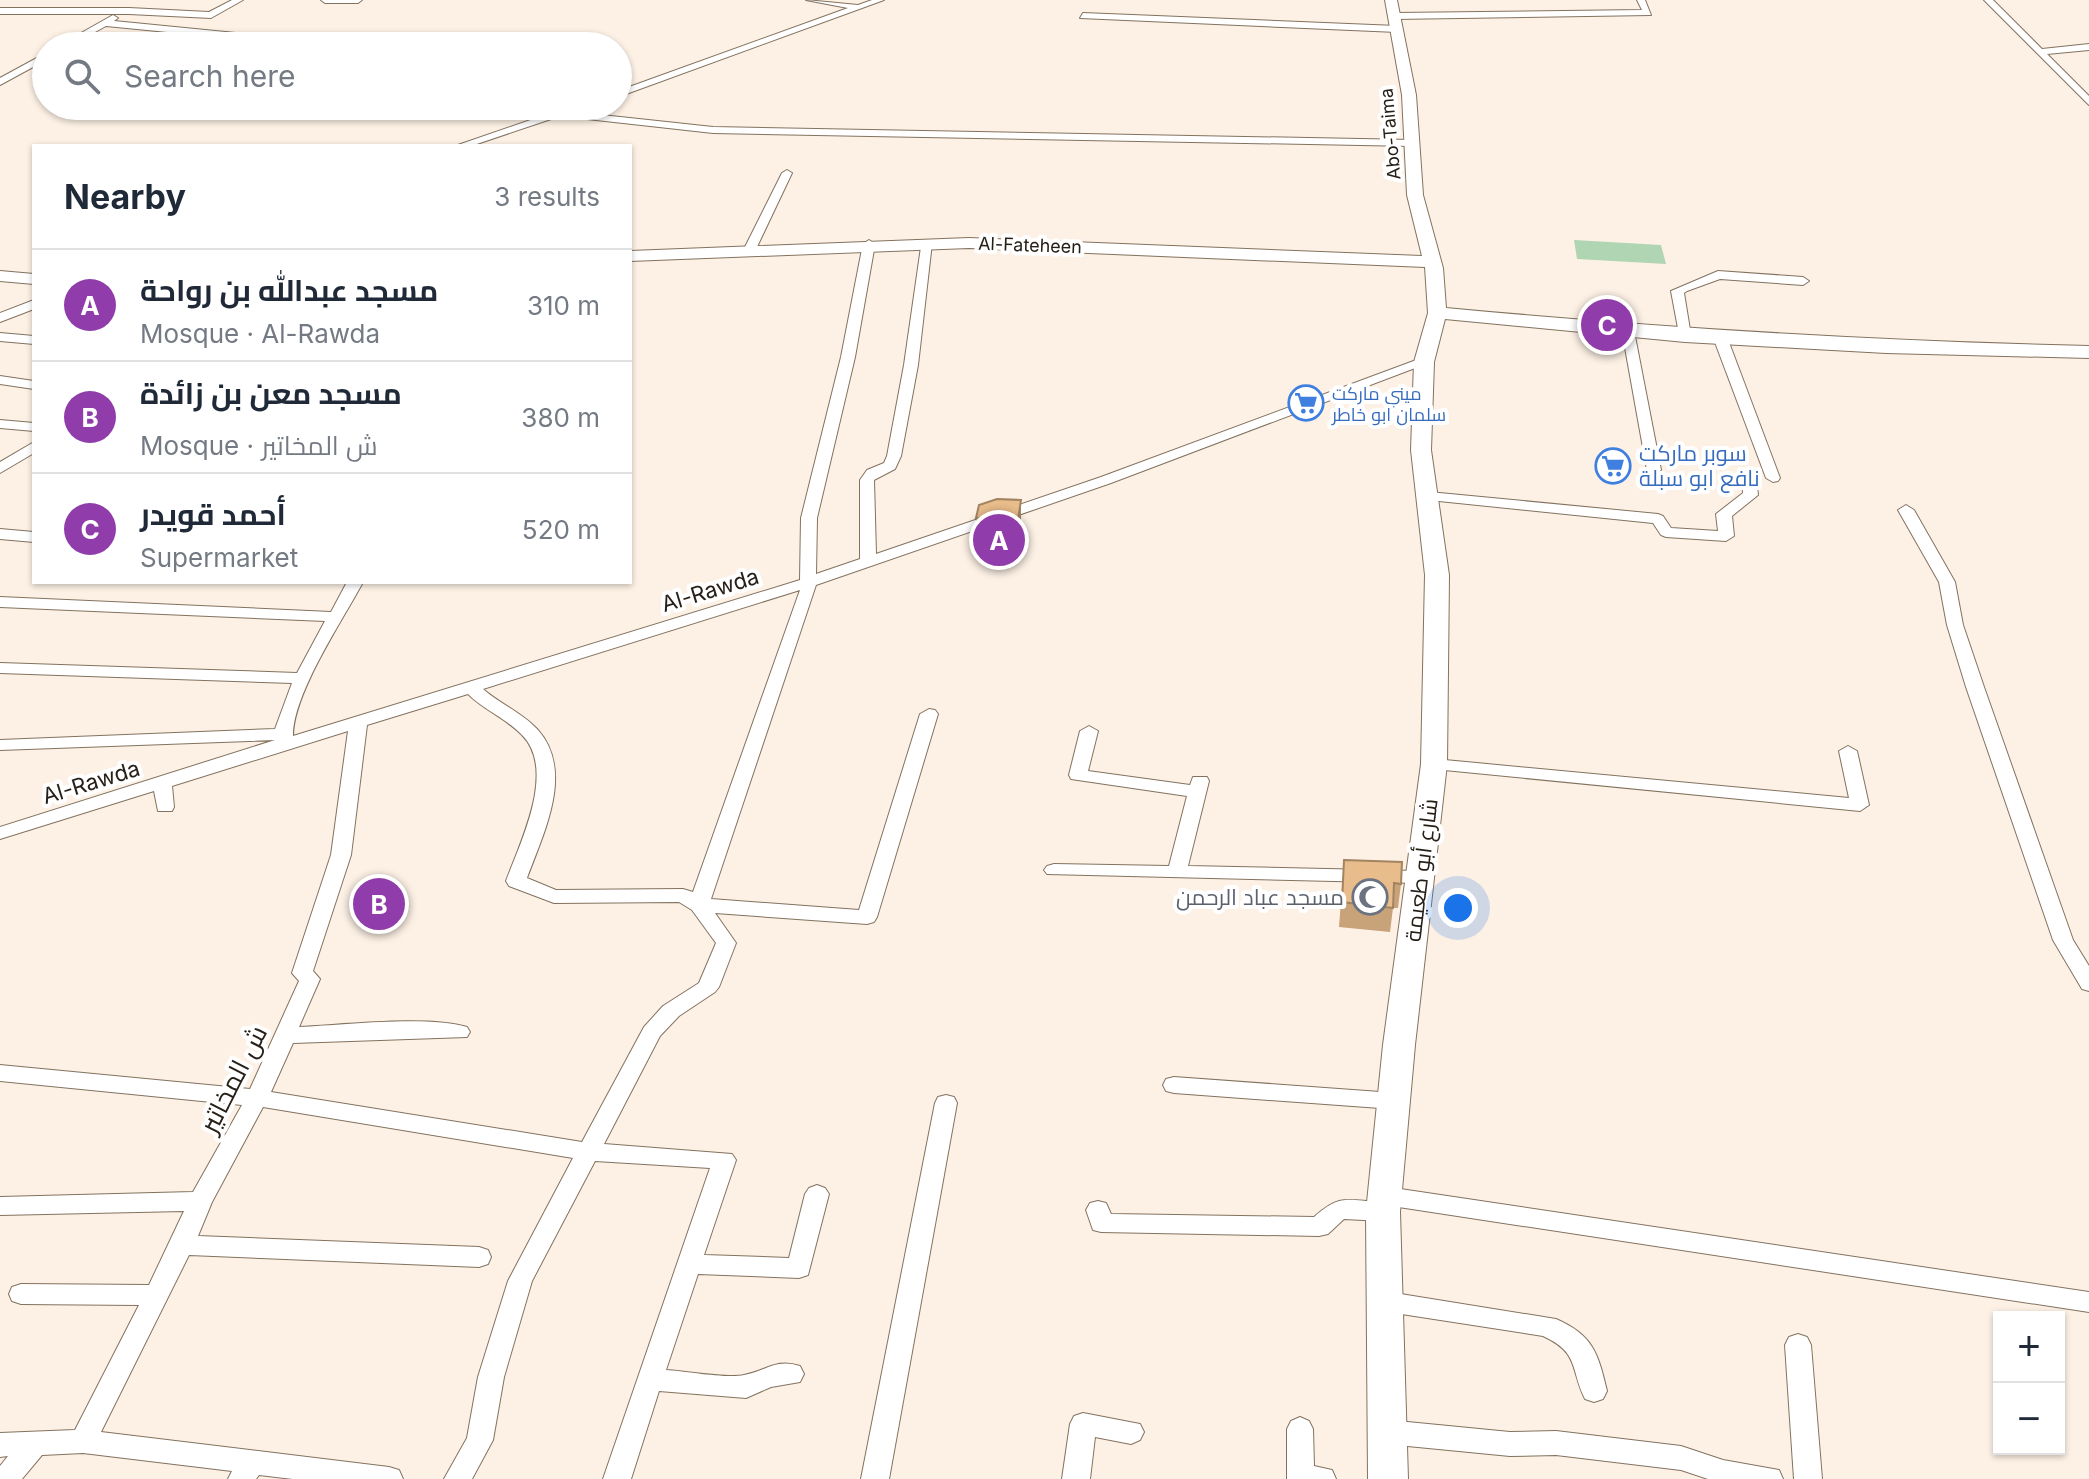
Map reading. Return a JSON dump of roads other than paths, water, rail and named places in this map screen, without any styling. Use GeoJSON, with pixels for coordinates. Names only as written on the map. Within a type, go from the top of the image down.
{"type":"FeatureCollection","features":[{"type":"Feature","properties":{"kind":"street"},"geometry":{"type":"LineString","coordinates":[[32,11],[55,0]]}},
{"type":"Feature","properties":{"kind":"street"},"geometry":{"type":"LineString","coordinates":[[88,32],[149,0]]}},
{"type":"Feature","properties":{"kind":"street"},"geometry":{"type":"LineString","coordinates":[[0,11],[129,11],[211,15],[239,0]]}},
{"type":"Feature","properties":{"kind":"street"},"geometry":{"type":"LineString","coordinates":[[325,0],[358,0]]}},
{"type":"Feature","properties":{"kind":"street"},"geometry":{"type":"LineString","coordinates":[[810,0],[860,7]]}},
{"type":"Feature","properties":{"kind":"street"},"geometry":{"type":"LineString","coordinates":[[632,90],[880,0]]}},
{"type":"Feature","properties":{"kind":"street"},"geometry":{"type":"LineString","coordinates":[[1083,16],[1648,13],[1641,0]]}},
{"type":"Feature","properties":{"kind":"street"},"geometry":{"type":"LineString","coordinates":[[1988,0],[2043,52],[2089,102]]}},
{"type":"Feature","properties":{"kind":"street","name":"Abo-Taima"},"geometry":{"type":"LineString","coordinates":[[1394,15],[1409,95],[1415,195],[1426,228],[1430,263]]}},
{"type":"Feature","properties":{"kind":"street"},"geometry":{"type":"LineString","coordinates":[[104,23],[196,32]]}},
{"type":"Feature","properties":{"kind":"street"},"geometry":{"type":"LineString","coordinates":[[2043,52],[2089,47]]}},
{"type":"Feature","properties":{"kind":"street"},"geometry":{"type":"LineString","coordinates":[[0,82],[32,64]]}},
{"type":"Feature","properties":{"kind":"street"},"geometry":{"type":"LineString","coordinates":[[632,83],[646,85]]}},
{"type":"Feature","properties":{"kind":"street"},"geometry":{"type":"LineString","coordinates":[[466,144],[538,120]]}},
{"type":"Feature","properties":{"kind":"street"},"geometry":{"type":"LineString","coordinates":[[622,120],[713,130],[1412,143]]}},
{"type":"Feature","properties":{"kind":"street"},"geometry":{"type":"LineString","coordinates":[[750,249],[787,173]]}},
{"type":"Feature","properties":{"kind":"street"},"geometry":{"type":"LineString","coordinates":[[868,562],[867,480],[872,473],[890,466],[894,456],[911,365],[926,243]]}},
{"type":"Feature","properties":{"kind":"street","name":"Al-Fateheen"},"geometry":{"type":"LineString","coordinates":[[632,256],[926,243],[1409,259],[1430,263]]}},
{"type":"Feature","properties":{"kind":"street"},"geometry":{"type":"LineString","coordinates":[[699,905],[765,724],[808,592],[809,518],[848,357],[869,244]]}},
{"type":"Feature","properties":{"kind":"street","name":"شارع أبو طعيمة"},"geometry":{"type":"LineString","coordinates":[[1388,1479],[1382,1301],[1385,1204],[1394,1101],[1434,764],[1437,575],[1421,450],[1424,362],[1437,313],[1434,268],[1430,263]]}},
{"type":"Feature","properties":{"kind":"street"},"geometry":{"type":"LineString","coordinates":[[1685,336],[1677,291],[1690,283],[1708,282],[1718,275],[1803,281]]}},
{"type":"Feature","properties":{"kind":"street"},"geometry":{"type":"LineString","coordinates":[[0,276],[32,279]]}},
{"type":"Feature","properties":{"kind":"street"},"geometry":{"type":"LineString","coordinates":[[0,318],[32,305]]}},
{"type":"Feature","properties":{"kind":"street"},"geometry":{"type":"LineString","coordinates":[[1437,313],[1685,336],[1886,347],[2089,352]]}},
{"type":"Feature","properties":{"kind":"street"},"geometry":{"type":"LineString","coordinates":[[1628,331],[1654,470]]}},
{"type":"Feature","properties":{"kind":"street"},"geometry":{"type":"LineString","coordinates":[[0,337],[32,340]]}},
{"type":"Feature","properties":{"kind":"street"},"geometry":{"type":"LineString","coordinates":[[1720,337],[1773,478]]}},
{"type":"Feature","properties":{"kind":"street","name":"Al-Rawda"},"geometry":{"type":"LineString","coordinates":[[0,833],[162,782],[283,738],[358,723],[807,583],[1424,362]]}},
{"type":"Feature","properties":{"kind":"street"},"geometry":{"type":"LineString","coordinates":[[0,380],[32,385]]}},
{"type":"Feature","properties":{"kind":"street"},"geometry":{"type":"LineString","coordinates":[[0,424],[32,427]]}},
{"type":"Feature","properties":{"kind":"street"},"geometry":{"type":"LineString","coordinates":[[0,469],[32,447]]}},
{"type":"Feature","properties":{"kind":"street"},"geometry":{"type":"LineString","coordinates":[[1429,496],[1658,519],[1666,532],[1726,536],[1724,514],[1751,495],[1749,476]]}},
{"type":"Feature","properties":{"kind":"street"},"geometry":{"type":"LineString","coordinates":[[1906,510],[1947,582],[1955,625],[1975,687],[2063,940],[2089,984]]}},
{"type":"Feature","properties":{"kind":"street"},"geometry":{"type":"LineString","coordinates":[[0,534],[32,537]]}},
{"type":"Feature","properties":{"kind":"street"},"geometry":{"type":"LineString","coordinates":[[0,745],[283,738],[289,705],[354,584]]}},
{"type":"Feature","properties":{"kind":"street"},"geometry":{"type":"LineString","coordinates":[[0,602],[338,617]]}},
{"type":"Feature","properties":{"kind":"street"},"geometry":{"type":"LineString","coordinates":[[0,668],[304,678]]}},
{"type":"Feature","properties":{"kind":"street"},"geometry":{"type":"LineString","coordinates":[[458,1479],[480,1440],[491,1377],[520,1281],[652,1032],[671,1011],[708,987],[726,943],[699,905],[683,895],[554,897],[516,881],[548,783],[533,736],[481,699],[471,686]]}},
{"type":"Feature","properties":{"kind":"street"},"geometry":{"type":"LineString","coordinates":[[699,905],[867,917],[929,714]]}},
{"type":"Feature","properties":{"kind":"street","name":"ش المخاتير"},"geometry":{"type":"LineString","coordinates":[[83,1441],[182,1245],[200,1201],[288,1035],[310,979],[302,973],[341,855],[358,723]]}},
{"type":"Feature","properties":{"kind":"street"},"geometry":{"type":"LineString","coordinates":[[1089,731],[1078,775],[1198,786],[1177,871]]}},
{"type":"Feature","properties":{"kind":"street"},"geometry":{"type":"LineString","coordinates":[[1434,764],[1860,805],[1848,751]]}},
{"type":"Feature","properties":{"kind":"street"},"geometry":{"type":"LineString","coordinates":[[162,782],[165,807]]}},
{"type":"Feature","properties":{"kind":"street"},"geometry":{"type":"LineString","coordinates":[[1054,870],[1419,877]]}},
{"type":"Feature","properties":{"kind":"street"},"geometry":{"type":"LineString","coordinates":[[288,1035],[459,1032]]}},
{"type":"Feature","properties":{"kind":"street"},"geometry":{"type":"LineString","coordinates":[[0,1073],[257,1098],[587,1152],[724,1160],[653,1380],[617,1479]]}},
{"type":"Feature","properties":{"kind":"street"},"geometry":{"type":"LineString","coordinates":[[1174,1085],[1394,1101]]}},
{"type":"Feature","properties":{"kind":"street"},"geometry":{"type":"LineString","coordinates":[[875,1479],[946,1103]]}},
{"type":"Feature","properties":{"kind":"street"},"geometry":{"type":"LineString","coordinates":[[691,1264],[799,1268],[817,1194]]}},
{"type":"Feature","properties":{"kind":"street"},"geometry":{"type":"LineString","coordinates":[[0,1206],[200,1201]]}},
{"type":"Feature","properties":{"kind":"street"},"geometry":{"type":"LineString","coordinates":[[1098,1210],[1101,1223],[1319,1227],[1339,1209],[1385,1204],[2089,1302]]}},
{"type":"Feature","properties":{"kind":"street"},"geometry":{"type":"LineString","coordinates":[[182,1245],[479,1257]]}},
{"type":"Feature","properties":{"kind":"street"},"geometry":{"type":"LineString","coordinates":[[21,1294],[157,1295]]}},
{"type":"Feature","properties":{"kind":"street"},"geometry":{"type":"LineString","coordinates":[[1382,1301],[1547,1326],[1570,1335],[1584,1349],[1594,1391]]}},
{"type":"Feature","properties":{"kind":"street"},"geometry":{"type":"LineString","coordinates":[[1798,1345],[1808,1479]]}},
{"type":"Feature","properties":{"kind":"street"},"geometry":{"type":"LineString","coordinates":[[653,1380],[746,1387],[768,1376],[791,1374]]}},
{"type":"Feature","properties":{"kind":"street"},"geometry":{"type":"LineString","coordinates":[[1076,1479],[1083,1424],[1131,1432]]}},
{"type":"Feature","properties":{"kind":"street"},"geometry":{"type":"LineString","coordinates":[[1300,1429],[1300,1477],[1322,1479]]}},
{"type":"Feature","properties":{"kind":"street"},"geometry":{"type":"LineString","coordinates":[[1387,1432],[1510,1444],[1556,1443],[1681,1458],[1723,1472],[1769,1479]]}},
{"type":"Feature","properties":{"kind":"street"},"geometry":{"type":"LineString","coordinates":[[0,1445],[83,1441],[248,1470],[381,1478]]}},
{"type":"Feature","properties":{"kind":"street"},"geometry":{"type":"LineString","coordinates":[[6,1479],[34,1444]]}},
{"type":"Feature","properties":{"kind":"place","name":"أحمد قويدر"},"geometry":{"type":"Point","coordinates":[1607,325]}},
{"type":"Feature","properties":{"kind":"place","name":"ميني ماركت سلمان ابو خاطر"},"geometry":{"type":"Point","coordinates":[1306,403]}},
{"type":"Feature","properties":{"kind":"place","name":"سوبر ماركت نافع ابو سبلة"},"geometry":{"type":"Point","coordinates":[1613,466]}},
{"type":"Feature","properties":{"kind":"place","name":"مسجد عبدالله بن رواحة"},"geometry":{"type":"Point","coordinates":[999,540]}},
{"type":"Feature","properties":{"kind":"place","name":"مسجد عباد الرحمن"},"geometry":{"type":"Point","coordinates":[1370,897]}},
{"type":"Feature","properties":{"kind":"place","name":"مسجد معن بن زائدة"},"geometry":{"type":"Point","coordinates":[379,904]}}]}
